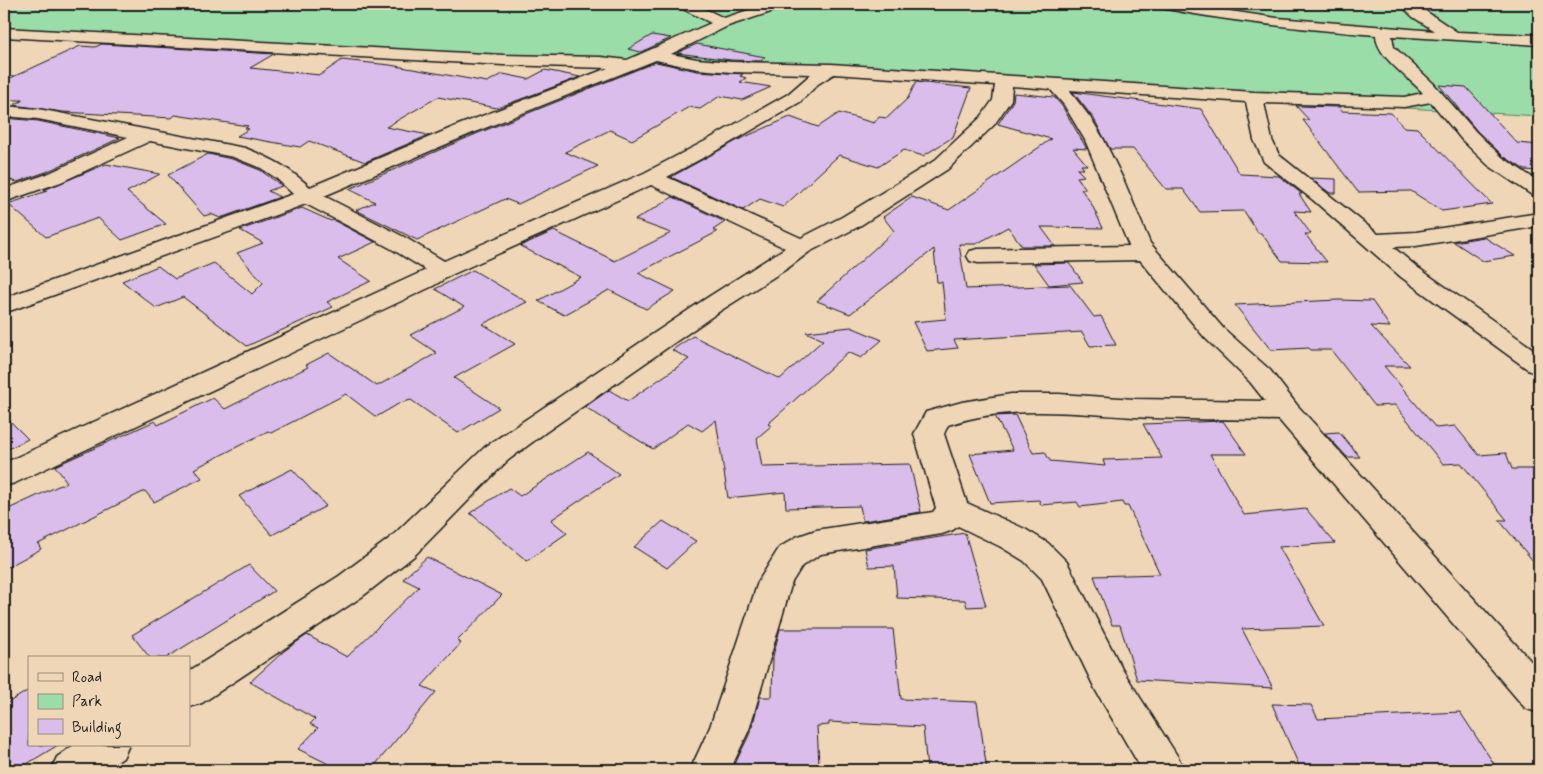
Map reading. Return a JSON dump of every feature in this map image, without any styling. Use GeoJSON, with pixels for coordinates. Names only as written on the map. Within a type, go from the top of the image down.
{"type":"FeatureCollection","features":[{"type":"Feature","properties":{"kind":"street"},"geometry":{"type":"LineString","coordinates":[[684,4],[723,22]]}},
{"type":"Feature","properties":{"kind":"street"},"geometry":{"type":"LineString","coordinates":[[4,306],[307,196],[655,55],[723,22],[781,4]]}},
{"type":"Feature","properties":{"kind":"street"},"geometry":{"type":"LineString","coordinates":[[1161,4],[1216,9],[1277,22],[1384,31],[1412,18],[1449,36],[1539,40]]}},
{"type":"Feature","properties":{"kind":"street"},"geometry":{"type":"LineString","coordinates":[[1384,31],[1387,49],[1435,96],[1469,136],[1495,160],[1539,191]]}},
{"type":"Feature","properties":{"kind":"street"},"geometry":{"type":"LineString","coordinates":[[4,32],[503,60],[601,62],[628,65]]}},
{"type":"Feature","properties":{"kind":"street"},"geometry":{"type":"LineString","coordinates":[[655,55],[688,62],[731,67],[831,69],[1254,97],[1404,102],[1435,96]]}},
{"type":"Feature","properties":{"kind":"street"},"geometry":{"type":"LineString","coordinates":[[4,475],[443,270],[651,176],[716,143],[794,98],[812,80],[831,69]]}},
{"type":"Feature","properties":{"kind":"street"},"geometry":{"type":"LineString","coordinates":[[190,691],[351,586],[402,548],[496,454],[528,430],[711,306],[780,263],[801,247],[850,222],[941,165],[988,121],[1002,100],[1004,81]]}},
{"type":"Feature","properties":{"kind":"street"},"geometry":{"type":"LineString","coordinates":[[1056,85],[1071,101],[1092,136],[1139,244],[1146,253],[1214,333],[1260,376],[1287,411],[1539,696]]}},
{"type":"Feature","properties":{"kind":"street"},"geometry":{"type":"LineString","coordinates":[[1254,97],[1261,123],[1263,140],[1271,158],[1320,196],[1409,272],[1539,365]]}},
{"type":"Feature","properties":{"kind":"street"},"geometry":{"type":"LineString","coordinates":[[4,111],[38,114],[149,134],[246,155],[276,169],[307,196],[398,243],[443,270]]}},
{"type":"Feature","properties":{"kind":"street"},"geometry":{"type":"LineString","coordinates":[[4,196],[54,178],[149,134]]}},
{"type":"Feature","properties":{"kind":"street"},"geometry":{"type":"LineString","coordinates":[[651,176],[801,247]]}},
{"type":"Feature","properties":{"kind":"street"},"geometry":{"type":"LineString","coordinates":[[1372,241],[1416,239],[1539,219]]}},
{"type":"Feature","properties":{"kind":"street"},"geometry":{"type":"LineString","coordinates":[[978,256],[1146,253]]}},
{"type":"Feature","properties":{"kind":"street"},"geometry":{"type":"LineString","coordinates":[[1164,770],[1109,680],[1055,572],[1036,552],[1013,538],[953,510],[929,434],[936,420],[957,411],[1027,401],[1135,408],[1287,411]]}},
{"type":"Feature","properties":{"kind":"street"},"geometry":{"type":"LineString","coordinates":[[710,770],[729,730],[776,582],[785,561],[800,548],[816,542],[942,522],[953,510]]}},
{"type":"Feature","properties":{"kind":"street"},"geometry":{"type":"LineString","coordinates":[[71,770],[107,746]]}},
{"type":"Feature","properties":{"kind":"green space"},"geometry":{"type":"Polygon","coordinates":[[[4,4],[1159,4],[1198,6],[1213,4],[1531,4],[1539,10],[1539,116],[777,70],[539,60],[4,30],[4,4]]]}},
{"type":"Feature","properties":{"kind":"building"},"geometry":{"type":"Polygon","coordinates":[[[652,35],[671,38],[641,52],[628,49],[652,35]]]}},
{"type":"Feature","properties":{"kind":"building"},"geometry":{"type":"Polygon","coordinates":[[[102,44],[274,54],[250,68],[320,75],[342,60],[390,65],[487,82],[503,74],[528,79],[545,70],[580,77],[497,108],[438,97],[386,127],[429,135],[365,162],[309,141],[300,147],[237,136],[249,129],[245,128],[248,126],[175,115],[172,118],[62,112],[14,105],[23,100],[4,100],[4,81],[80,46],[95,47],[102,44]]]}},
{"type":"Feature","properties":{"kind":"building"},"geometry":{"type":"Polygon","coordinates":[[[697,44],[765,57],[761,61],[731,60],[677,53],[697,44]]]}},
{"type":"Feature","properties":{"kind":"building"},"geometry":{"type":"Polygon","coordinates":[[[656,62],[697,71],[743,74],[740,76],[746,78],[740,82],[771,87],[742,100],[720,96],[700,109],[689,107],[632,140],[610,130],[565,152],[598,166],[518,204],[505,199],[417,240],[356,210],[375,202],[349,189],[476,134],[656,62]]]}},
{"type":"Feature","properties":{"kind":"building"},"geometry":{"type":"Polygon","coordinates":[[[916,82],[971,88],[953,137],[923,156],[904,150],[878,167],[839,155],[783,207],[760,199],[743,210],[671,177],[738,140],[790,117],[818,127],[839,113],[874,123],[879,117],[887,118],[908,98],[916,82]]]}},
{"type":"Feature","properties":{"kind":"building"},"geometry":{"type":"Polygon","coordinates":[[[1439,85],[1466,87],[1517,143],[1539,145],[1539,171],[1525,170],[1503,156],[1477,131],[1439,85]]]}},
{"type":"Feature","properties":{"kind":"building"},"geometry":{"type":"Polygon","coordinates":[[[1073,92],[1201,109],[1240,174],[1279,176],[1302,194],[1299,194],[1311,212],[1294,211],[1311,234],[1305,234],[1327,262],[1282,261],[1261,233],[1258,233],[1244,211],[1200,212],[1183,189],[1166,189],[1133,149],[1110,149],[1094,119],[1073,92]]]}},
{"type":"Feature","properties":{"kind":"building"},"geometry":{"type":"Polygon","coordinates":[[[1014,93],[1054,97],[1062,106],[1087,149],[1073,148],[1087,165],[1081,165],[1084,169],[1077,169],[1084,176],[1077,177],[1086,189],[1081,189],[1091,203],[1103,228],[1041,227],[1055,246],[1022,246],[1008,227],[976,244],[959,244],[966,289],[1070,285],[1094,317],[1101,316],[1116,345],[1090,346],[1082,332],[954,340],[958,348],[927,351],[913,322],[946,319],[942,282],[937,282],[934,249],[850,314],[817,301],[894,231],[883,217],[912,197],[949,210],[1051,139],[998,124],[1013,101],[1014,93]]]}},
{"type":"Feature","properties":{"kind":"building"},"geometry":{"type":"Polygon","coordinates":[[[1296,106],[1341,107],[1340,111],[1391,113],[1404,127],[1417,128],[1492,204],[1442,211],[1411,191],[1358,192],[1303,120],[1309,120],[1296,106]]]}},
{"type":"Feature","properties":{"kind":"building"},"geometry":{"type":"Polygon","coordinates":[[[4,118],[38,121],[120,138],[46,172],[17,182],[4,178],[4,118]]]}},
{"type":"Feature","properties":{"kind":"building"},"geometry":{"type":"Polygon","coordinates":[[[208,154],[232,159],[260,170],[282,186],[268,191],[280,197],[220,218],[211,214],[204,216],[168,175],[208,154]]]}},
{"type":"Feature","properties":{"kind":"building"},"geometry":{"type":"Polygon","coordinates":[[[106,164],[160,174],[127,192],[166,224],[122,240],[98,218],[46,237],[8,204],[47,191],[44,190],[106,164]]]}},
{"type":"Feature","properties":{"kind":"building"},"geometry":{"type":"Polygon","coordinates":[[[1310,178],[1336,179],[1336,193],[1330,193],[1310,178]]]}},
{"type":"Feature","properties":{"kind":"building"},"geometry":{"type":"Polygon","coordinates":[[[673,197],[725,222],[713,230],[717,232],[638,273],[675,291],[646,309],[609,290],[564,315],[538,301],[581,277],[520,246],[554,231],[615,261],[671,233],[635,220],[673,197]]]}},
{"type":"Feature","properties":{"kind":"building"},"geometry":{"type":"Polygon","coordinates":[[[302,208],[331,221],[333,220],[375,242],[338,259],[371,281],[327,302],[333,307],[247,346],[183,297],[156,308],[122,281],[158,266],[175,279],[214,263],[252,294],[263,283],[237,253],[263,243],[240,230],[302,208]]]}},
{"type":"Feature","properties":{"kind":"building"},"geometry":{"type":"Polygon","coordinates":[[[1484,237],[1515,256],[1483,261],[1454,242],[1484,237]]]}},
{"type":"Feature","properties":{"kind":"building"},"geometry":{"type":"Polygon","coordinates":[[[1069,263],[1083,282],[1049,285],[1034,264],[1069,263]]]}},
{"type":"Feature","properties":{"kind":"building"},"geometry":{"type":"Polygon","coordinates":[[[473,270],[527,302],[483,324],[515,344],[454,378],[499,408],[458,433],[411,400],[400,403],[376,417],[346,394],[271,433],[268,431],[194,469],[202,478],[154,502],[145,491],[38,544],[41,549],[4,569],[4,511],[67,482],[55,466],[155,421],[158,425],[213,398],[225,409],[308,367],[306,365],[329,353],[377,386],[437,353],[410,335],[464,307],[435,289],[473,270]]]}},
{"type":"Feature","properties":{"kind":"building"},"geometry":{"type":"Polygon","coordinates":[[[1338,300],[1372,301],[1390,327],[1371,326],[1410,366],[1384,366],[1436,428],[1455,426],[1479,455],[1506,453],[1512,469],[1539,469],[1539,568],[1499,520],[1507,520],[1461,463],[1443,464],[1395,405],[1375,406],[1331,350],[1311,350],[1309,348],[1271,350],[1235,305],[1338,300]]]}},
{"type":"Feature","properties":{"kind":"building"},"geometry":{"type":"Polygon","coordinates":[[[851,327],[882,340],[861,358],[848,352],[768,424],[771,426],[757,438],[762,467],[910,464],[921,512],[863,521],[860,506],[786,508],[785,492],[728,498],[716,420],[702,431],[688,423],[653,449],[585,407],[609,390],[628,401],[689,359],[672,350],[693,336],[780,379],[823,340],[806,332],[851,327]]]}},
{"type":"Feature","properties":{"kind":"building"},"geometry":{"type":"Polygon","coordinates":[[[4,415],[28,439],[4,451],[4,415]]]}},
{"type":"Feature","properties":{"kind":"building"},"geometry":{"type":"Polygon","coordinates":[[[1015,415],[1033,453],[1045,452],[1050,461],[1105,466],[1103,460],[1162,458],[1143,424],[1223,421],[1246,454],[1210,454],[1244,515],[1306,509],[1335,543],[1279,547],[1324,626],[1242,629],[1273,688],[1137,680],[1120,625],[1112,625],[1094,576],[1160,574],[1128,506],[1124,506],[1122,502],[1080,507],[1077,502],[1041,505],[1039,500],[990,503],[970,454],[1013,450],[995,416],[1015,415]]]}},
{"type":"Feature","properties":{"kind":"building"},"geometry":{"type":"Polygon","coordinates":[[[1339,432],[1360,457],[1347,457],[1325,433],[1339,432]]]}},
{"type":"Feature","properties":{"kind":"building"},"geometry":{"type":"Polygon","coordinates":[[[588,452],[619,474],[551,520],[567,533],[527,561],[470,513],[509,488],[520,496],[588,452]]]}},
{"type":"Feature","properties":{"kind":"building"},"geometry":{"type":"Polygon","coordinates":[[[292,469],[326,506],[272,535],[239,496],[292,469]]]}},
{"type":"Feature","properties":{"kind":"building"},"geometry":{"type":"Polygon","coordinates":[[[663,521],[696,541],[667,568],[634,547],[663,521]]]}},
{"type":"Feature","properties":{"kind":"building"},"geometry":{"type":"Polygon","coordinates":[[[965,533],[986,606],[967,607],[965,600],[897,598],[894,566],[869,567],[865,549],[965,533]]]}},
{"type":"Feature","properties":{"kind":"building"},"geometry":{"type":"Polygon","coordinates":[[[427,557],[502,595],[457,641],[461,643],[422,686],[436,692],[371,770],[341,770],[298,749],[318,728],[310,724],[315,719],[250,682],[284,651],[307,635],[347,657],[419,587],[403,579],[427,557]]]}},
{"type":"Feature","properties":{"kind":"building"},"geometry":{"type":"Polygon","coordinates":[[[249,565],[274,591],[169,656],[148,656],[132,635],[249,565]]]}},
{"type":"Feature","properties":{"kind":"building"},"geometry":{"type":"Polygon","coordinates":[[[780,629],[893,629],[901,699],[977,702],[987,770],[927,770],[923,727],[829,722],[829,725],[817,726],[819,765],[733,768],[751,731],[760,697],[772,697],[773,656],[780,629]]]}},
{"type":"Feature","properties":{"kind":"building"},"geometry":{"type":"Polygon","coordinates":[[[28,691],[28,746],[56,746],[17,770],[4,770],[4,705],[28,691]]]}},
{"type":"Feature","properties":{"kind":"building"},"geometry":{"type":"Polygon","coordinates":[[[1272,704],[1311,705],[1318,719],[1460,712],[1498,770],[1301,770],[1272,704]]]}}]}
